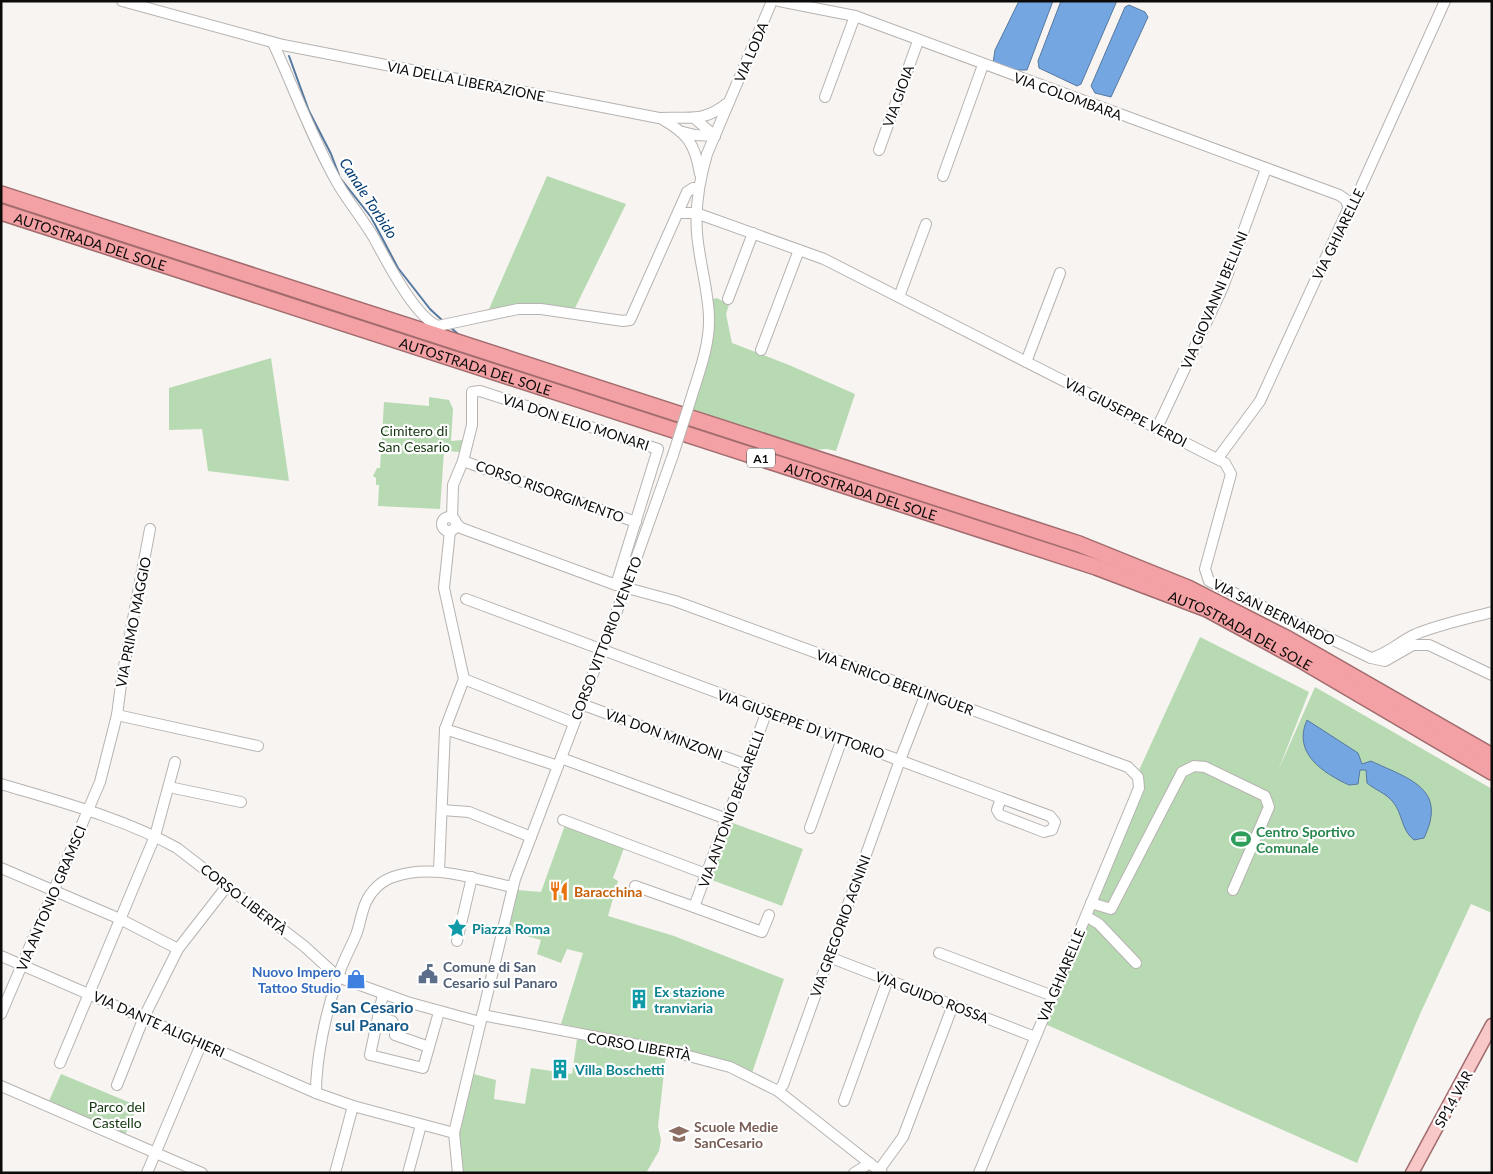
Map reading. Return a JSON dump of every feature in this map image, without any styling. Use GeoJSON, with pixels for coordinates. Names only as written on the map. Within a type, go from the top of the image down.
{"type":"FeatureCollection","features":[{"type":"Feature","properties":{"kind":"highway","name":"AUTOSTRADA DEL SOLE"},"geometry":{"type":"LineString","coordinates":[[1,194],[1079,544],[1188,588],[1288,639],[1492,756]]}},
{"type":"Feature","properties":{"kind":"highway","name":"AUTOSTRADA DEL SOLE"},"geometry":{"type":"LineString","coordinates":[[1,212],[1096,566],[1207,609],[1301,660],[1492,772]]}},
{"type":"Feature","properties":{"kind":"main road","name":"SP14 VAR"},"geometry":{"type":"LineString","coordinates":[[1412,1173],[1492,1025]]}},
{"type":"Feature","properties":{"kind":"street","name":"VIA DELLA LIBERAZIONE"},"geometry":{"type":"LineString","coordinates":[[122,1],[273,42],[659,118],[703,118],[716,113],[729,102]]}},
{"type":"Feature","properties":{"kind":"street","name":"VIA LODA"},"geometry":{"type":"LineString","coordinates":[[729,102],[772,1]]}},
{"type":"Feature","properties":{"kind":"street","name":"VIA COLOMBARA"},"geometry":{"type":"LineString","coordinates":[[780,1],[855,16],[1339,196],[1345,199],[1348,207]]}},
{"type":"Feature","properties":{"kind":"street","name":"VIA GHIARELLE"},"geometry":{"type":"LineString","coordinates":[[1221,460],[1260,401],[1348,207],[1357,196],[1445,1]]}},
{"type":"Feature","properties":{"kind":"street"},"geometry":{"type":"LineString","coordinates":[[825,97],[855,16]]}},
{"type":"Feature","properties":{"kind":"street","name":"VIA GIOIA"},"geometry":{"type":"LineString","coordinates":[[878,150],[918,41]]}},
{"type":"Feature","properties":{"kind":"street"},"geometry":{"type":"LineString","coordinates":[[273,42],[298,102],[338,185],[366,224],[391,268],[421,313],[431,323],[447,325],[518,309],[541,309],[623,321],[630,320],[687,192],[693,188],[698,188]]}},
{"type":"Feature","properties":{"kind":"street"},"geometry":{"type":"LineString","coordinates":[[943,176],[983,65]]}},
{"type":"Feature","properties":{"kind":"street","name":"CORSO VITTORIO VENETO"},"geometry":{"type":"LineString","coordinates":[[458,1173],[454,1133],[513,886],[633,570],[673,455],[706,347],[709,318],[696,214],[698,188],[715,136],[729,102]]}},
{"type":"Feature","properties":{"kind":"street","name":"VIA DELLA LIBERAZIONE"},"geometry":{"type":"LineString","coordinates":[[659,118],[682,132],[689,139],[696,152],[701,176]]}},
{"type":"Feature","properties":{"kind":"street"},"geometry":{"type":"LineString","coordinates":[[694,118],[715,136]]}},
{"type":"Feature","properties":{"kind":"street","name":"VIA DELLA LIBERAZIONE"},"geometry":{"type":"LineString","coordinates":[[682,132],[715,136]]}},
{"type":"Feature","properties":{"kind":"street","name":"VIA GIOVANNI BELLINI"},"geometry":{"type":"LineString","coordinates":[[1157,428],[1222,287],[1266,169]]}},
{"type":"Feature","properties":{"kind":"street"},"geometry":{"type":"LineString","coordinates":[[678,213],[696,214]]}},
{"type":"Feature","properties":{"kind":"street","name":"VIA GIUSEPPE VERDI"},"geometry":{"type":"LineString","coordinates":[[696,214],[824,259],[1221,460]]}},
{"type":"Feature","properties":{"kind":"street"},"geometry":{"type":"LineString","coordinates":[[899,297],[926,224]]}},
{"type":"Feature","properties":{"kind":"street"},"geometry":{"type":"LineString","coordinates":[[728,299],[753,233]]}},
{"type":"Feature","properties":{"kind":"street"},"geometry":{"type":"LineString","coordinates":[[761,350],[799,250]]}},
{"type":"Feature","properties":{"kind":"street"},"geometry":{"type":"LineString","coordinates":[[1026,362],[1060,273]]}},
{"type":"Feature","properties":{"kind":"street","name":"VIA DON ELIO MONARI"},"geometry":{"type":"LineString","coordinates":[[464,461],[472,425],[472,392],[480,391],[658,449],[616,585]]}},
{"type":"Feature","properties":{"kind":"street","name":"VIA SAN BERNARDO"},"geometry":{"type":"LineString","coordinates":[[1221,460],[1231,474],[1205,569],[1206,579],[1371,658]]}},
{"type":"Feature","properties":{"kind":"street"},"geometry":{"type":"LineString","coordinates":[[439,870],[445,729],[464,679],[444,588],[452,524],[453,485],[464,461]]}},
{"type":"Feature","properties":{"kind":"street","name":"CORSO RISORGIMENTO"},"geometry":{"type":"LineString","coordinates":[[464,461],[636,522]]}},
{"type":"Feature","properties":{"kind":"street","name":"VIA ENRICO BERLINGUER"},"geometry":{"type":"LineString","coordinates":[[452,524],[616,585],[649,594],[926,693],[1128,768],[1138,777]]}},
{"type":"Feature","properties":{"kind":"street","name":"VIA PRIMO MAGGIO"},"geometry":{"type":"LineString","coordinates":[[88,811],[100,782],[117,715],[122,677],[150,529]]}},
{"type":"Feature","properties":{"kind":"street"},"geometry":{"type":"LineString","coordinates":[[633,570],[639,584],[649,594]]}},
{"type":"Feature","properties":{"kind":"street"},"geometry":{"type":"LineString","coordinates":[[619,605],[631,597],[649,594]]}},
{"type":"Feature","properties":{"kind":"street","name":"VIA GIUSEPPE DI VITTORIO"},"geometry":{"type":"LineString","coordinates":[[466,599],[1050,816],[1055,822],[1052,830],[1044,832],[1000,815],[997,810],[1001,798]]}},
{"type":"Feature","properties":{"kind":"street"},"geometry":{"type":"LineString","coordinates":[[1371,658],[1383,654],[1414,635],[1462,619],[1492,612]]}},
{"type":"Feature","properties":{"kind":"street"},"geometry":{"type":"LineString","coordinates":[[1371,658],[1376,661],[1385,661],[1413,645],[1429,645],[1492,675]]}},
{"type":"Feature","properties":{"kind":"street"},"geometry":{"type":"LineString","coordinates":[[464,679],[574,723]]}},
{"type":"Feature","properties":{"kind":"street","name":"VIA GREGORIO AGNINI"},"geometry":{"type":"LineString","coordinates":[[778,1091],[783,1085],[926,693]]}},
{"type":"Feature","properties":{"kind":"street","name":"VIA DON MINZONI"},"geometry":{"type":"LineString","coordinates":[[581,704],[747,764]]}},
{"type":"Feature","properties":{"kind":"street","name":"VIA ANTONIO BEGARELLI"},"geometry":{"type":"LineString","coordinates":[[694,907],[767,711]]}},
{"type":"Feature","properties":{"kind":"street"},"geometry":{"type":"LineString","coordinates":[[117,715],[258,746]]}},
{"type":"Feature","properties":{"kind":"street"},"geometry":{"type":"LineString","coordinates":[[445,729],[559,762],[726,819]]}},
{"type":"Feature","properties":{"kind":"street"},"geometry":{"type":"LineString","coordinates":[[810,828],[842,739]]}},
{"type":"Feature","properties":{"kind":"street"},"geometry":{"type":"LineString","coordinates":[[60,1063],[155,836],[175,762]]}},
{"type":"Feature","properties":{"kind":"street"},"geometry":{"type":"LineString","coordinates":[[1091,903],[1111,909],[1182,772],[1194,766],[1205,766],[1265,796],[1268,802],[1269,807],[1233,890]]}},
{"type":"Feature","properties":{"kind":"street","name":"VIA GHIARELLE"},"geometry":{"type":"LineString","coordinates":[[979,1173],[1139,788],[1138,777]]}},
{"type":"Feature","properties":{"kind":"street","name":"CORSO LIBERTÀ"},"geometry":{"type":"LineString","coordinates":[[1,784],[88,811],[155,836],[177,848],[304,946],[338,977],[382,994],[440,1012],[698,1056],[730,1067],[778,1091],[881,1172]]}},
{"type":"Feature","properties":{"kind":"street"},"geometry":{"type":"LineString","coordinates":[[169,787],[241,802]]}},
{"type":"Feature","properties":{"kind":"street"},"geometry":{"type":"LineString","coordinates":[[442,810],[469,812],[531,837]]}},
{"type":"Feature","properties":{"kind":"street","name":"VIA ANTONIO GRAMSCI"},"geometry":{"type":"LineString","coordinates":[[1,1014],[88,811]]}},
{"type":"Feature","properties":{"kind":"street"},"geometry":{"type":"LineString","coordinates":[[564,820],[706,874]]}},
{"type":"Feature","properties":{"kind":"street"},"geometry":{"type":"LineString","coordinates":[[1,868],[120,919],[178,949]]}},
{"type":"Feature","properties":{"kind":"street"},"geometry":{"type":"LineString","coordinates":[[316,1093],[319,1057],[338,977],[357,933],[366,902],[375,889],[393,877],[420,871],[439,870],[513,886]]}},
{"type":"Feature","properties":{"kind":"street"},"geometry":{"type":"LineString","coordinates":[[457,941],[472,877]]}},
{"type":"Feature","properties":{"kind":"street"},"geometry":{"type":"LineString","coordinates":[[116,1085],[144,1017],[178,949],[227,886]]}},
{"type":"Feature","properties":{"kind":"street"},"geometry":{"type":"LineString","coordinates":[[635,886],[762,932],[769,915]]}},
{"type":"Feature","properties":{"kind":"street"},"geometry":{"type":"LineString","coordinates":[[1086,916],[1099,924],[1136,963]]}},
{"type":"Feature","properties":{"kind":"street"},"geometry":{"type":"LineString","coordinates":[[939,953],[1053,996]]}},
{"type":"Feature","properties":{"kind":"street","name":"VIA DANTE ALIGHIERI"},"geometry":{"type":"LineString","coordinates":[[1,956],[316,1093],[353,1106],[454,1133]]}},
{"type":"Feature","properties":{"kind":"street","name":"VIA GUIDO ROSSA"},"geometry":{"type":"LineString","coordinates":[[829,957],[1036,1037]]}},
{"type":"Feature","properties":{"kind":"street"},"geometry":{"type":"LineString","coordinates":[[844,1101],[888,979]]}},
{"type":"Feature","properties":{"kind":"street"},"geometry":{"type":"LineString","coordinates":[[382,994],[370,1055],[424,1068],[440,1012]]}},
{"type":"Feature","properties":{"kind":"street"},"geometry":{"type":"LineString","coordinates":[[881,1172],[903,1138],[953,1005]]}},
{"type":"Feature","properties":{"kind":"street"},"geometry":{"type":"LineString","coordinates":[[378,1017],[392,1021],[395,1026],[395,1035],[429,1047]]}},
{"type":"Feature","properties":{"kind":"street"},"geometry":{"type":"LineString","coordinates":[[147,1173],[202,1042]]}},
{"type":"Feature","properties":{"kind":"street"},"geometry":{"type":"LineString","coordinates":[[1,1086],[202,1173]]}},
{"type":"Feature","properties":{"kind":"street"},"geometry":{"type":"LineString","coordinates":[[335,1173],[353,1106]]}},
{"type":"Feature","properties":{"kind":"street"},"geometry":{"type":"LineString","coordinates":[[408,1173],[421,1125]]}},
{"type":"Feature","properties":{"kind":"street"},"geometry":{"type":"LineString","coordinates":[[854,1173],[870,1163]]}},
{"type":"Feature","properties":{"kind":"green space"},"geometry":{"type":"Polygon","coordinates":[[[547,176],[626,204],[574,310],[511,306],[489,309],[547,176]]]}},
{"type":"Feature","properties":{"kind":"green space"},"geometry":{"type":"Polygon","coordinates":[[[717,298],[729,305],[726,314],[732,343],[789,365],[855,394],[836,451],[827,449],[813,450],[692,409],[713,337],[713,299],[717,298]]]}},
{"type":"Feature","properties":{"kind":"green space"},"geometry":{"type":"Polygon","coordinates":[[[271,358],[289,481],[208,471],[202,429],[169,430],[169,388],[271,358]]]}},
{"type":"Feature","properties":{"kind":"green space","name":"Cimitero di San Cesario"},"geometry":{"type":"Polygon","coordinates":[[[429,397],[449,400],[453,409],[451,441],[462,440],[461,452],[444,451],[440,509],[378,506],[379,485],[376,485],[376,478],[373,476],[377,468],[380,468],[384,402],[429,406],[429,397]]]}},
{"type":"Feature","properties":{"kind":"green space","name":"Centro Sportivo Comunale"},"geometry":{"type":"Polygon","coordinates":[[[1200,637],[1309,692],[1278,771],[1315,687],[1492,789],[1492,913],[1471,904],[1420,1014],[1357,1163],[1045,1024],[1140,768],[1200,637]]]}},
{"type":"Feature","properties":{"kind":"green space"},"geometry":{"type":"Polygon","coordinates":[[[730,822],[803,849],[782,906],[709,879],[730,822]]]}},
{"type":"Feature","properties":{"kind":"green space"},"geometry":{"type":"Polygon","coordinates":[[[565,825],[624,848],[613,878],[618,881],[608,916],[674,936],[784,979],[751,1076],[682,1049],[561,1024],[583,953],[567,949],[561,963],[537,954],[541,940],[508,931],[517,890],[541,892],[565,825]]]}},
{"type":"Feature","properties":{"kind":"green space"},"geometry":{"type":"Polygon","coordinates":[[[577,1039],[666,1055],[658,1126],[661,1140],[659,1151],[646,1173],[459,1173],[457,1127],[470,1073],[496,1080],[494,1099],[525,1104],[531,1068],[572,1074],[577,1039]]]}},
{"type":"Feature","properties":{"kind":"green space","name":"Parco del Castello"},"geometry":{"type":"Polygon","coordinates":[[[61,1074],[138,1106],[125,1135],[49,1101],[61,1074]]]}},
{"type":"Feature","properties":{"kind":"water"},"geometry":{"type":"Polygon","coordinates":[[[1019,1],[1053,1],[1027,70],[1016,70],[993,63],[995,50],[1019,1]]]}},
{"type":"Feature","properties":{"kind":"water"},"geometry":{"type":"Polygon","coordinates":[[[1061,1],[1116,1],[1081,84],[1077,86],[1039,68],[1038,61],[1061,1]]]}},
{"type":"Feature","properties":{"kind":"water"},"geometry":{"type":"Polygon","coordinates":[[[1129,5],[1145,12],[1148,17],[1111,97],[1095,93],[1091,86],[1125,7],[1129,5]]]}},
{"type":"Feature","properties":{"kind":"water"},"geometry":{"type":"Polygon","coordinates":[[[1307,720],[1358,753],[1362,764],[1371,761],[1411,780],[1421,788],[1428,796],[1431,807],[1430,821],[1424,838],[1414,840],[1410,836],[1393,802],[1367,783],[1366,770],[1360,770],[1358,784],[1349,785],[1320,768],[1307,752],[1304,742],[1303,732],[1307,720]]]}},
{"type":"Feature","properties":{"kind":"waterway","name":"Canale Torbido"},"geometry":{"type":"LineString","coordinates":[[289,56],[309,111],[331,154],[339,175]]}},
{"type":"Feature","properties":{"kind":"waterway","name":"Canale Torbido"},"geometry":{"type":"LineString","coordinates":[[341,179],[371,217],[398,268],[430,309],[443,321]]}},
{"type":"Feature","properties":{"kind":"waterway","name":"Canale Torbido"},"geometry":{"type":"LineString","coordinates":[[450,327],[458,334]]}},
{"type":"Feature","properties":{"kind":"place","name":"Centro Sportivo Comunale"},"geometry":{"type":"Point","coordinates":[1241,839]}},
{"type":"Feature","properties":{"kind":"place","name":"Baracchina"},"geometry":{"type":"Point","coordinates":[559,891]}},
{"type":"Feature","properties":{"kind":"place","name":"Piazza Roma"},"geometry":{"type":"Point","coordinates":[457,928]}},
{"type":"Feature","properties":{"kind":"place","name":"Comune di San Cesario sul Panaro"},"geometry":{"type":"Point","coordinates":[428,974]}},
{"type":"Feature","properties":{"kind":"place","name":"Nuovo Impero Tattoo Studio"},"geometry":{"type":"Point","coordinates":[356,979]}},
{"type":"Feature","properties":{"kind":"place","name":"Ex stazione tranviaria"},"geometry":{"type":"Point","coordinates":[639,999]}},
{"type":"Feature","properties":{"kind":"place","name":"Villa Boschetti"},"geometry":{"type":"Point","coordinates":[560,1069]}},
{"type":"Feature","properties":{"kind":"place","name":"Scuole Medie SanCesario"},"geometry":{"type":"Point","coordinates":[679,1134]}},
{"type":"Feature","properties":{"kind":"district","name":"San Cesario sul Panaro"},"geometry":{"type":"Point","coordinates":[372,1015]}}]}
